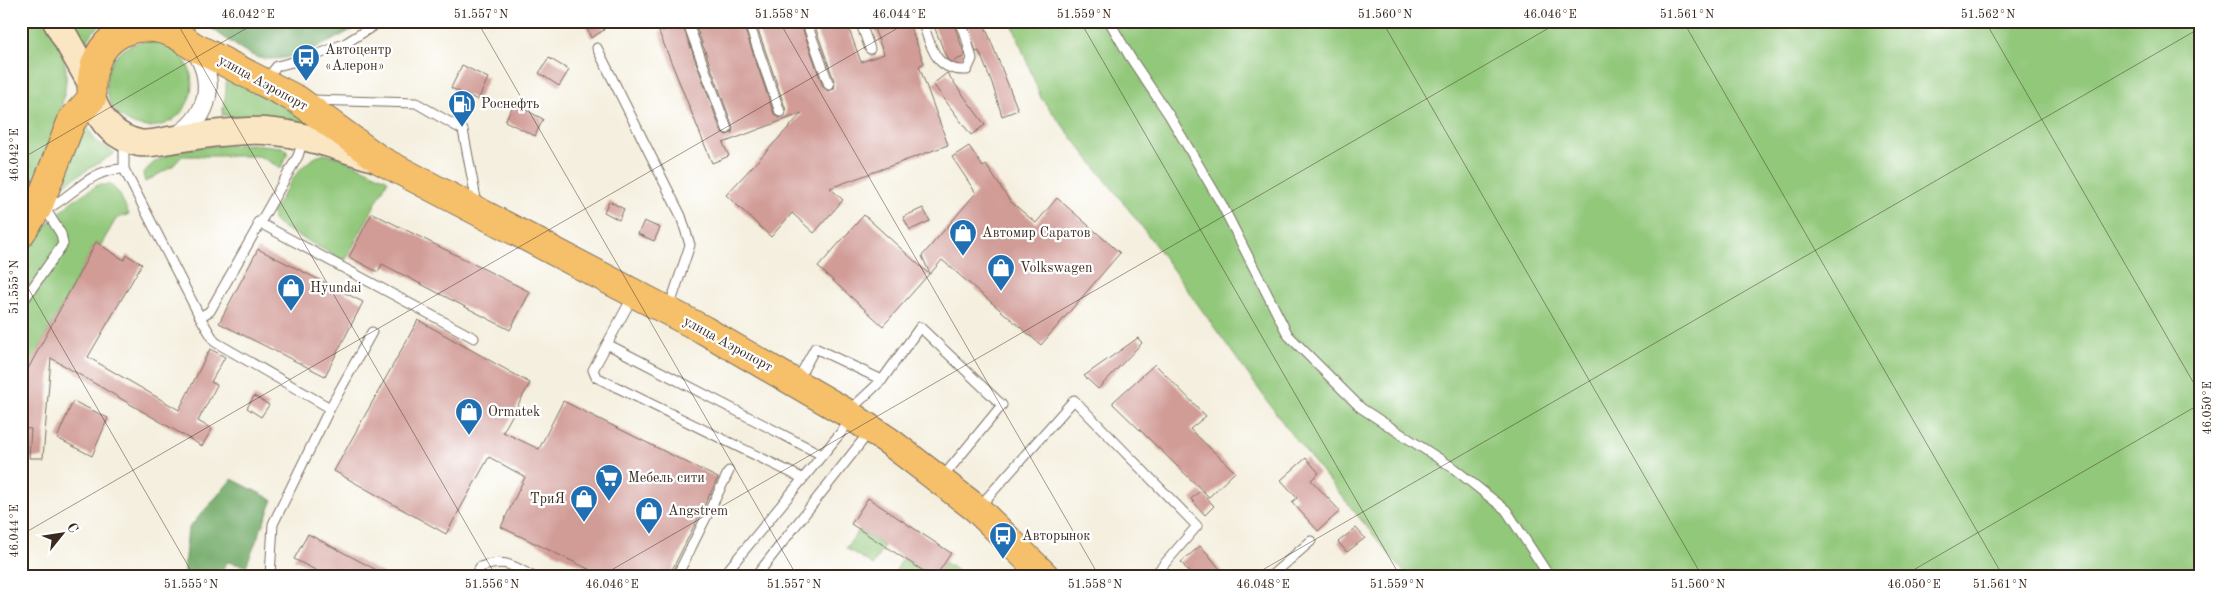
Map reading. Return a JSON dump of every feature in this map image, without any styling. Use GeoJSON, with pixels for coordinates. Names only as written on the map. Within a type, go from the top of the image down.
{"type":"FeatureCollection","features":[{"type":"Feature","properties":{"kind":"main road","name":"улица Аэропорт"},"geometry":{"type":"LineString","coordinates":[[56,21],[92,91],[104,122],[124,138],[140,143],[157,144],[173,139],[252,131],[304,138],[380,160]]}},
{"type":"Feature","properties":{"kind":"main road","name":"улица Аэропорт"},"geometry":{"type":"LineString","coordinates":[[92,91],[99,55],[114,39],[132,29],[157,24],[179,34],[193,46],[298,100],[380,160],[668,311],[797,382],[858,420],[977,510],[1044,576]]}},
{"type":"Feature","properties":{"kind":"main road"},"geometry":{"type":"LineString","coordinates":[[21,233],[42,209],[72,120],[92,91]]}},
{"type":"Feature","properties":{"kind":"street","name":"улица Аэропорт"},"geometry":{"type":"LineString","coordinates":[[173,139],[195,122],[207,98],[206,70],[193,46]]}},
{"type":"Feature","properties":{"kind":"lane"},"geometry":{"type":"LineString","coordinates":[[264,82],[277,66],[312,57],[346,43],[381,21]]}},
{"type":"Feature","properties":{"kind":"lane"},"geometry":{"type":"LineString","coordinates":[[687,21],[727,129]]}},
{"type":"Feature","properties":{"kind":"lane"},"geometry":{"type":"LineString","coordinates":[[748,21],[780,112]]}},
{"type":"Feature","properties":{"kind":"lane"},"geometry":{"type":"LineString","coordinates":[[806,21],[829,85]]}},
{"type":"Feature","properties":{"kind":"lane"},"geometry":{"type":"LineString","coordinates":[[860,21],[870,49]]}},
{"type":"Feature","properties":{"kind":"lane"},"geometry":{"type":"LineString","coordinates":[[922,21],[936,58],[945,67],[955,70],[967,70],[972,59],[965,33],[959,21]]}},
{"type":"Feature","properties":{"kind":"lane"},"geometry":{"type":"LineString","coordinates":[[1109,21],[1130,57],[1169,115],[1221,203],[1288,334],[1361,408],[1452,467],[1506,510],[1550,576]]}},
{"type":"Feature","properties":{"kind":"lane"},"geometry":{"type":"LineString","coordinates":[[597,48],[681,216],[690,245],[668,311]]}},
{"type":"Feature","properties":{"kind":"lane"},"geometry":{"type":"LineString","coordinates":[[298,100],[416,103],[463,130],[479,212]]}},
{"type":"Feature","properties":{"kind":"lane"},"geometry":{"type":"LineString","coordinates":[[124,138],[124,169],[200,317],[215,342],[330,408]]}},
{"type":"Feature","properties":{"kind":"lane"},"geometry":{"type":"LineString","coordinates":[[200,317],[210,311],[258,222],[298,156],[304,138]]}},
{"type":"Feature","properties":{"kind":"lane"},"geometry":{"type":"LineString","coordinates":[[21,304],[63,244],[60,234],[42,209],[92,176],[110,168],[124,169]]}},
{"type":"Feature","properties":{"kind":"lane"},"geometry":{"type":"LineString","coordinates":[[258,222],[474,338]]}},
{"type":"Feature","properties":{"kind":"lane"},"geometry":{"type":"LineString","coordinates":[[634,294],[593,370],[596,377],[802,478]]}},
{"type":"Feature","properties":{"kind":"lane"},"geometry":{"type":"LineString","coordinates":[[756,576],[882,380],[920,328],[1002,406],[940,481]]}},
{"type":"Feature","properties":{"kind":"lane"},"geometry":{"type":"LineString","coordinates":[[270,576],[273,524],[330,408],[372,332]]}},
{"type":"Feature","properties":{"kind":"lane"},"geometry":{"type":"LineString","coordinates":[[607,344],[822,455]]}},
{"type":"Feature","properties":{"kind":"lane"},"geometry":{"type":"LineString","coordinates":[[797,382],[815,348],[882,380]]}},
{"type":"Feature","properties":{"kind":"lane"},"geometry":{"type":"LineString","coordinates":[[977,510],[1074,400],[1196,526],[1154,576]]}},
{"type":"Feature","properties":{"kind":"lane"},"geometry":{"type":"LineString","coordinates":[[723,576],[802,478],[822,455],[858,420]]}},
{"type":"Feature","properties":{"kind":"lane"},"geometry":{"type":"LineString","coordinates":[[677,576],[729,471]]}},
{"type":"Feature","properties":{"kind":"lane"},"geometry":{"type":"LineString","coordinates":[[1270,576],[1311,541]]}},
{"type":"Feature","properties":{"kind":"lane"},"geometry":{"type":"LineString","coordinates":[[476,576],[480,567],[497,561],[516,567],[532,576]]}},
{"type":"Feature","properties":{"kind":"green space"},"geometry":{"type":"Polygon","coordinates":[[[21,21],[46,21],[61,51],[65,64],[66,85],[51,140],[21,205],[21,21]]]}},
{"type":"Feature","properties":{"kind":"green space"},"geometry":{"type":"Polygon","coordinates":[[[68,21],[105,21],[93,32],[83,48],[68,21]]]}},
{"type":"Feature","properties":{"kind":"green space"},"geometry":{"type":"Polygon","coordinates":[[[201,21],[366,21],[315,48],[286,58],[272,59],[254,56],[230,42],[201,21]]]}},
{"type":"Feature","properties":{"kind":"green space"},"geometry":{"type":"Polygon","coordinates":[[[1011,21],[2200,21],[2200,576],[1407,576],[1291,434],[1140,224],[1041,98],[1011,21]]]}},
{"type":"Feature","properties":{"kind":"green space"},"geometry":{"type":"Polygon","coordinates":[[[149,41],[165,45],[179,54],[188,68],[192,84],[188,100],[179,114],[165,123],[149,127],[133,123],[119,114],[110,100],[106,84],[110,68],[119,54],[133,45],[149,41]]]}},
{"type":"Feature","properties":{"kind":"green space"},"geometry":{"type":"Polygon","coordinates":[[[226,74],[312,123],[311,127],[222,115],[226,92],[226,74]]]}},
{"type":"Feature","properties":{"kind":"green space"},"geometry":{"type":"Polygon","coordinates":[[[86,124],[95,140],[115,153],[61,186],[86,124]]]}},
{"type":"Feature","properties":{"kind":"green space"},"geometry":{"type":"Polygon","coordinates":[[[252,144],[282,147],[287,150],[287,155],[281,168],[259,156],[182,156],[173,166],[145,182],[143,174],[152,164],[178,152],[208,146],[252,144]]]}},
{"type":"Feature","properties":{"kind":"green space"},"geometry":{"type":"Polygon","coordinates":[[[324,154],[341,158],[388,180],[345,261],[278,225],[273,220],[272,213],[300,170],[307,163],[324,154]]]}},
{"type":"Feature","properties":{"kind":"green space"},"geometry":{"type":"Polygon","coordinates":[[[98,185],[111,185],[119,193],[129,214],[116,219],[101,245],[96,242],[34,358],[28,474],[21,474],[23,369],[21,368],[24,334],[21,333],[21,259],[43,229],[72,201],[98,185]]]}},
{"type":"Feature","properties":{"kind":"green space"},"geometry":{"type":"Polygon","coordinates":[[[232,479],[273,500],[246,566],[227,562],[219,576],[183,576],[188,529],[232,479]]]}},
{"type":"Feature","properties":{"kind":"green space"},"geometry":{"type":"Polygon","coordinates":[[[859,530],[884,546],[873,565],[846,548],[859,530]]]}},
{"type":"Feature","properties":{"kind":"green space"},"geometry":{"type":"Polygon","coordinates":[[[903,558],[931,576],[893,576],[903,558]]]}},
{"type":"Feature","properties":{"kind":"green space"},"geometry":{"type":"Polygon","coordinates":[[[945,562],[965,576],[936,576],[945,562]]]}},
{"type":"Feature","properties":{"kind":"building"},"geometry":{"type":"Polygon","coordinates":[[[584,21],[601,21],[604,30],[591,38],[584,21]]]}},
{"type":"Feature","properties":{"kind":"building"},"geometry":{"type":"Polygon","coordinates":[[[661,21],[681,21],[721,131],[726,135],[732,133],[733,127],[694,21],[742,21],[774,114],[779,118],[785,116],[786,110],[755,21],[800,21],[823,87],[828,91],[834,89],[835,83],[813,21],[846,21],[861,62],[884,54],[871,21],[908,21],[924,63],[919,66],[948,145],[830,188],[843,200],[814,233],[792,213],[771,237],[726,195],[802,113],[723,143],[729,156],[712,163],[659,32],[665,30],[661,21]]]}},
{"type":"Feature","properties":{"kind":"building"},"geometry":{"type":"Polygon","coordinates":[[[932,21],[953,21],[965,56],[952,62],[947,59],[932,21]]]}},
{"type":"Feature","properties":{"kind":"building"},"geometry":{"type":"Polygon","coordinates":[[[966,21],[983,21],[1018,110],[1002,116],[992,83],[979,51],[976,52],[966,21]]]}},
{"type":"Feature","properties":{"kind":"building"},"geometry":{"type":"Polygon","coordinates":[[[549,58],[569,70],[559,86],[539,73],[549,58]]]}},
{"type":"Feature","properties":{"kind":"building"},"geometry":{"type":"Polygon","coordinates":[[[462,65],[488,78],[478,100],[451,88],[462,65]]]}},
{"type":"Feature","properties":{"kind":"building"},"geometry":{"type":"Polygon","coordinates":[[[947,73],[985,125],[971,135],[933,84],[947,73]]]}},
{"type":"Feature","properties":{"kind":"building"},"geometry":{"type":"Polygon","coordinates":[[[514,104],[543,119],[535,136],[505,121],[514,104]]]}},
{"type":"Feature","properties":{"kind":"building"},"geometry":{"type":"Polygon","coordinates":[[[969,146],[983,167],[986,165],[1010,201],[1036,223],[1057,198],[1120,253],[1041,345],[942,260],[930,274],[922,256],[976,193],[952,157],[969,146]]]}},
{"type":"Feature","properties":{"kind":"building"},"geometry":{"type":"Polygon","coordinates":[[[609,201],[624,209],[619,220],[604,212],[609,201]]]}},
{"type":"Feature","properties":{"kind":"building"},"geometry":{"type":"Polygon","coordinates":[[[923,208],[930,221],[910,230],[903,217],[923,208]]]}},
{"type":"Feature","properties":{"kind":"building"},"geometry":{"type":"Polygon","coordinates":[[[372,213],[530,292],[510,330],[382,264],[378,272],[349,257],[372,213]]]}},
{"type":"Feature","properties":{"kind":"building"},"geometry":{"type":"Polygon","coordinates":[[[864,215],[929,274],[883,326],[818,267],[864,215]]]}},
{"type":"Feature","properties":{"kind":"building"},"geometry":{"type":"Polygon","coordinates":[[[644,221],[660,228],[654,241],[638,234],[644,221]]]}},
{"type":"Feature","properties":{"kind":"building"},"geometry":{"type":"Polygon","coordinates":[[[96,242],[124,260],[127,255],[142,264],[88,357],[179,410],[210,349],[225,357],[211,382],[217,385],[198,421],[212,429],[202,446],[51,358],[43,458],[29,458],[31,429],[21,428],[21,382],[96,242]]]}},
{"type":"Feature","properties":{"kind":"building","name":"Hyundai"},"geometry":{"type":"Polygon","coordinates":[[[258,249],[363,302],[325,376],[219,323],[258,249]]]}},
{"type":"Feature","properties":{"kind":"building"},"geometry":{"type":"Polygon","coordinates":[[[418,320],[530,383],[503,432],[539,449],[563,401],[718,478],[669,576],[603,576],[501,527],[525,477],[489,457],[446,534],[334,471],[418,320]]]}},
{"type":"Feature","properties":{"kind":"building"},"geometry":{"type":"Polygon","coordinates":[[[1138,338],[1142,343],[1098,389],[1084,376],[1138,338]]]}},
{"type":"Feature","properties":{"kind":"building"},"geometry":{"type":"Polygon","coordinates":[[[1155,364],[1206,416],[1190,429],[1235,472],[1209,497],[1113,404],[1155,364]]]}},
{"type":"Feature","properties":{"kind":"building"},"geometry":{"type":"Polygon","coordinates":[[[254,396],[269,405],[261,417],[247,408],[254,396]]]}},
{"type":"Feature","properties":{"kind":"building"},"geometry":{"type":"Polygon","coordinates":[[[73,401],[108,418],[92,456],[57,438],[73,401]]]}},
{"type":"Feature","properties":{"kind":"building"},"geometry":{"type":"Polygon","coordinates":[[[1306,458],[1319,473],[1311,480],[1340,511],[1318,531],[1292,502],[1297,498],[1281,480],[1306,458]]]}},
{"type":"Feature","properties":{"kind":"building"},"geometry":{"type":"Polygon","coordinates":[[[1200,491],[1214,506],[1205,515],[1191,499],[1200,491]]]}},
{"type":"Feature","properties":{"kind":"building"},"geometry":{"type":"Polygon","coordinates":[[[868,498],[951,553],[936,576],[931,576],[851,524],[868,498]]]}},
{"type":"Feature","properties":{"kind":"building"},"geometry":{"type":"Polygon","coordinates":[[[1356,528],[1365,538],[1347,552],[1338,542],[1356,528]]]}},
{"type":"Feature","properties":{"kind":"building"},"geometry":{"type":"Polygon","coordinates":[[[308,534],[388,576],[327,576],[294,559],[308,534]]]}},
{"type":"Feature","properties":{"kind":"building"},"geometry":{"type":"Polygon","coordinates":[[[1200,546],[1225,576],[1192,576],[1181,562],[1200,546]]]}},
{"type":"Feature","properties":{"kind":"place","name":"Автоцентр «Алерон»"},"geometry":{"type":"Point","coordinates":[306,82]}},
{"type":"Feature","properties":{"kind":"place","name":"Роснефть"},"geometry":{"type":"Point","coordinates":[462,128]}},
{"type":"Feature","properties":{"kind":"place","name":"Автомир Саратов"},"geometry":{"type":"Point","coordinates":[963,257]}},
{"type":"Feature","properties":{"kind":"place","name":"Volkswagen"},"geometry":{"type":"Point","coordinates":[1001,292]}},
{"type":"Feature","properties":{"kind":"place","name":"Hyundai"},"geometry":{"type":"Point","coordinates":[291,312]}},
{"type":"Feature","properties":{"kind":"place","name":"Ormatek"},"geometry":{"type":"Point","coordinates":[469,436]}},
{"type":"Feature","properties":{"kind":"place","name":"Мебель сити"},"geometry":{"type":"Point","coordinates":[609,502]}},
{"type":"Feature","properties":{"kind":"place","name":"ТриЯ"},"geometry":{"type":"Point","coordinates":[584,523]}},
{"type":"Feature","properties":{"kind":"place","name":"Angstrem"},"geometry":{"type":"Point","coordinates":[649,535]}},
{"type":"Feature","properties":{"kind":"place","name":"Авторынок"},"geometry":{"type":"Point","coordinates":[1003,560]}}]}
